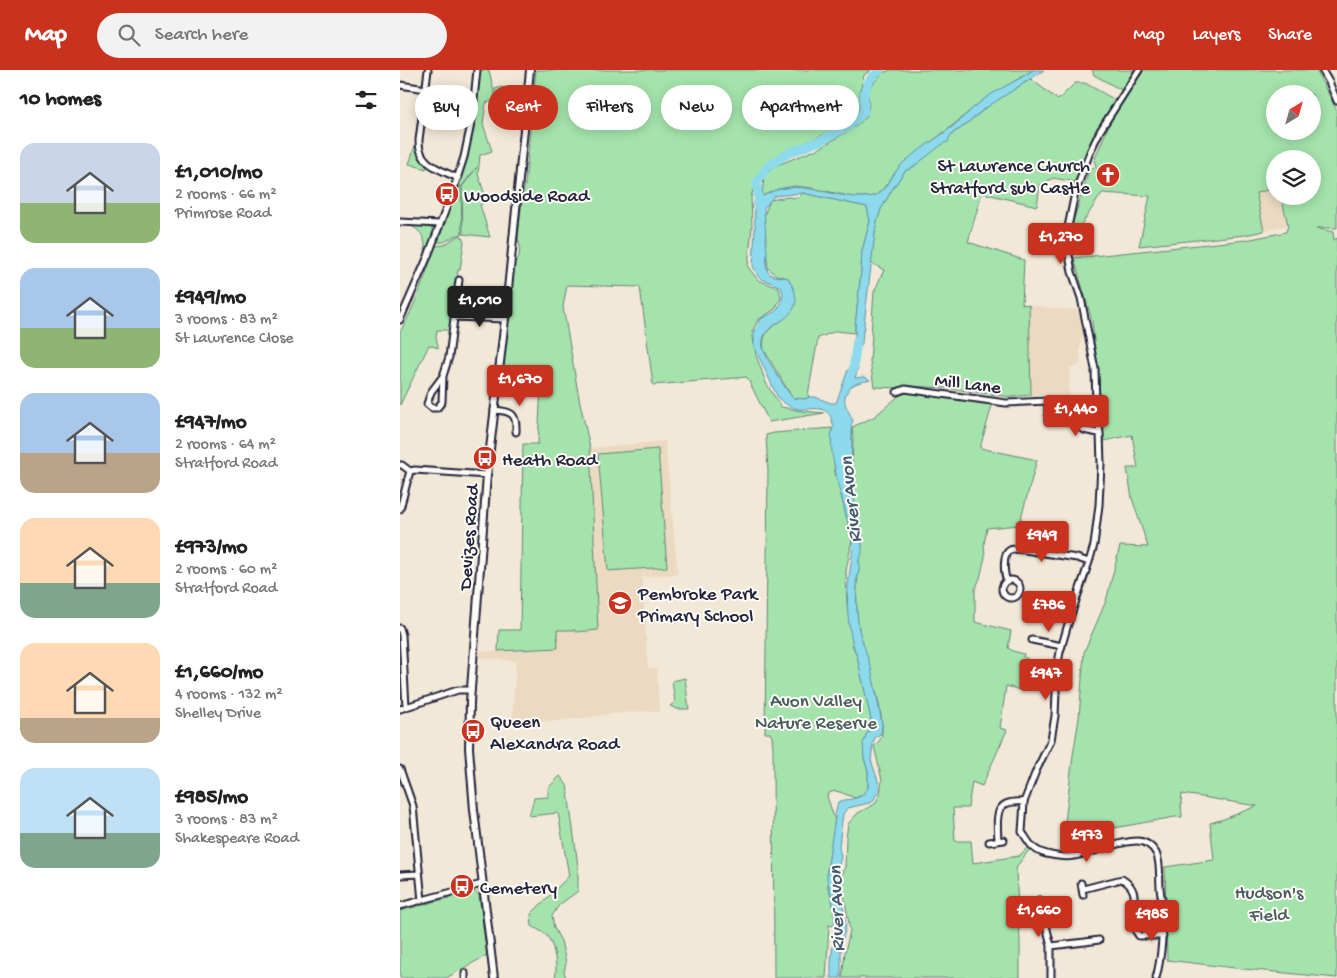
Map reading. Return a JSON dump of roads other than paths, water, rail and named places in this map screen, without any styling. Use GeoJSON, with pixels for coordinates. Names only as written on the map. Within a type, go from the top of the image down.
{"type":"FeatureCollection","features":[{"type":"Feature","properties":{"kind":"main road","name":"Devizes Road"},"geometry":{"type":"LineString","coordinates":[[494,978],[476,836],[470,757],[471,690],[487,475],[530,70]]}},
{"type":"Feature","properties":{"kind":"street"},"geometry":{"type":"LineString","coordinates":[[426,85],[428,70]]}},
{"type":"Feature","properties":{"kind":"street"},"geometry":{"type":"LineString","coordinates":[[400,320],[416,286],[458,178],[472,120],[477,70]]}},
{"type":"Feature","properties":{"kind":"street"},"geometry":{"type":"LineString","coordinates":[[1139,70],[1100,131],[1090,152],[1075,193],[1068,227],[1071,264],[1081,298],[1095,369],[1101,464],[1099,505],[1094,545],[1068,624],[1057,668],[1055,716],[1051,740],[1024,802],[1022,832],[1034,848],[1047,854],[1072,857],[1138,841],[1144,842],[1154,850],[1159,861],[1163,908],[1163,936],[1156,978]]}},
{"type":"Feature","properties":{"kind":"street"},"geometry":{"type":"LineString","coordinates":[[1322,70],[1337,101]]}},
{"type":"Feature","properties":{"kind":"street"},"geometry":{"type":"LineString","coordinates":[[400,86],[415,88]]}},
{"type":"Feature","properties":{"kind":"street"},"geometry":{"type":"LineString","coordinates":[[420,130],[419,150],[424,159],[431,165],[458,178]]}},
{"type":"Feature","properties":{"kind":"street"},"geometry":{"type":"LineString","coordinates":[[400,222],[440,224]]}},
{"type":"Feature","properties":{"kind":"street"},"geometry":{"type":"LineString","coordinates":[[443,376],[431,392],[427,404],[432,408],[437,408],[442,402],[443,376],[449,357],[460,280]]}},
{"type":"Feature","properties":{"kind":"street"},"geometry":{"type":"LineString","coordinates":[[455,317],[505,319]]}},
{"type":"Feature","properties":{"kind":"street","name":"Mill Lane"},"geometry":{"type":"LineString","coordinates":[[897,392],[905,389],[1006,403],[1048,401],[1096,405]]}},
{"type":"Feature","properties":{"kind":"street"},"geometry":{"type":"LineString","coordinates":[[1048,401],[1048,421]]}},
{"type":"Feature","properties":{"kind":"street"},"geometry":{"type":"LineString","coordinates":[[494,410],[507,411],[514,416],[516,432]]}},
{"type":"Feature","properties":{"kind":"street"},"geometry":{"type":"LineString","coordinates":[[1075,417],[1075,423],[1082,429],[1100,433]]}},
{"type":"Feature","properties":{"kind":"street"},"geometry":{"type":"LineString","coordinates":[[400,465],[410,471],[487,475]]}},
{"type":"Feature","properties":{"kind":"street"},"geometry":{"type":"LineString","coordinates":[[400,509],[410,471]]}},
{"type":"Feature","properties":{"kind":"street"},"geometry":{"type":"LineString","coordinates":[[1007,581],[1004,575],[1005,558],[1011,549],[1077,558],[1089,562]]}},
{"type":"Feature","properties":{"kind":"street"},"geometry":{"type":"LineString","coordinates":[[400,628],[402,635],[403,708],[458,690],[471,690]]}},
{"type":"Feature","properties":{"kind":"street"},"geometry":{"type":"LineString","coordinates":[[1032,640],[1062,646]]}},
{"type":"Feature","properties":{"kind":"street"},"geometry":{"type":"LineString","coordinates":[[400,768],[402,782],[413,806],[422,901]]}},
{"type":"Feature","properties":{"kind":"street"},"geometry":{"type":"LineString","coordinates":[[989,842],[1001,840],[997,820],[1000,809],[1006,802],[1024,802]]}},
{"type":"Feature","properties":{"kind":"street"},"geometry":{"type":"LineString","coordinates":[[400,875],[419,874]]}},
{"type":"Feature","properties":{"kind":"street"},"geometry":{"type":"LineString","coordinates":[[1081,883],[1083,892],[1122,879],[1130,884],[1134,893],[1133,927],[1139,936],[1163,936]]}},
{"type":"Feature","properties":{"kind":"street"},"geometry":{"type":"LineString","coordinates":[[400,906],[482,884]]}},
{"type":"Feature","properties":{"kind":"street"},"geometry":{"type":"LineString","coordinates":[[1039,900],[1039,911],[1045,922],[1051,946],[1051,978]]}},
{"type":"Feature","properties":{"kind":"street"},"geometry":{"type":"LineString","coordinates":[[1051,946],[1099,940]]}},
{"type":"Feature","properties":{"kind":"water"},"geometry":{"type":"Polygon","coordinates":[[[1033,70],[1044,70],[984,109],[954,132],[948,142],[905,171],[893,188],[881,209],[876,225],[865,328],[858,352],[855,352],[855,327],[862,251],[870,221],[867,207],[803,193],[774,196],[764,208],[766,265],[768,272],[775,276],[788,278],[796,296],[792,312],[769,329],[763,338],[763,348],[776,373],[793,398],[805,399],[815,397],[831,403],[836,403],[848,370],[853,365],[853,359],[858,360],[855,378],[864,377],[870,380],[854,384],[847,392],[845,403],[853,422],[851,424],[851,486],[862,534],[862,553],[859,560],[856,582],[859,630],[871,668],[882,724],[881,734],[875,737],[871,760],[879,784],[879,790],[873,801],[848,808],[843,814],[839,847],[841,857],[838,875],[846,925],[841,949],[841,978],[831,978],[835,921],[827,871],[836,811],[838,802],[859,797],[868,788],[868,771],[864,758],[863,743],[870,730],[871,719],[849,622],[847,596],[852,541],[833,461],[831,434],[834,426],[830,415],[824,410],[796,408],[778,398],[754,346],[754,333],[761,319],[776,311],[781,304],[783,294],[781,287],[758,276],[753,266],[754,202],[768,193],[795,187],[849,196],[872,197],[884,189],[899,167],[909,158],[952,127],[975,106],[1033,70]]]}},
{"type":"Feature","properties":{"kind":"waterway","name":"River Avon"},"geometry":{"type":"LineString","coordinates":[[759,210],[757,182],[768,166],[789,153],[822,140],[850,125],[864,112],[866,88],[871,79],[880,70]]}},
{"type":"Feature","properties":{"kind":"waterway","name":"River Avon"},"geometry":{"type":"LineString","coordinates":[[853,370],[857,341]]}},
{"type":"Feature","properties":{"kind":"place","name":"St Lawrence Church Stratford sub Castle"},"geometry":{"type":"Point","coordinates":[1108,175]}},
{"type":"Feature","properties":{"kind":"place","name":"Woodside Road"},"geometry":{"type":"Point","coordinates":[447,194]}},
{"type":"Feature","properties":{"kind":"place","name":"Heath Road"},"geometry":{"type":"Point","coordinates":[485,458]}},
{"type":"Feature","properties":{"kind":"place","name":"Pembroke Park Primary School"},"geometry":{"type":"Point","coordinates":[620,603]}},
{"type":"Feature","properties":{"kind":"place","name":"Queen Alexandra Road"},"geometry":{"type":"Point","coordinates":[473,731]}},
{"type":"Feature","properties":{"kind":"place","name":"Cemetery"},"geometry":{"type":"Point","coordinates":[462,886]}},
{"type":"Feature","properties":{"kind":"park label","name":"Avon Valley Nature Reserve"},"geometry":{"type":"Point","coordinates":[816,710]}},
{"type":"Feature","properties":{"kind":"park label","name":"Hudson's Field"},"geometry":{"type":"Point","coordinates":[1269,902]}}]}
